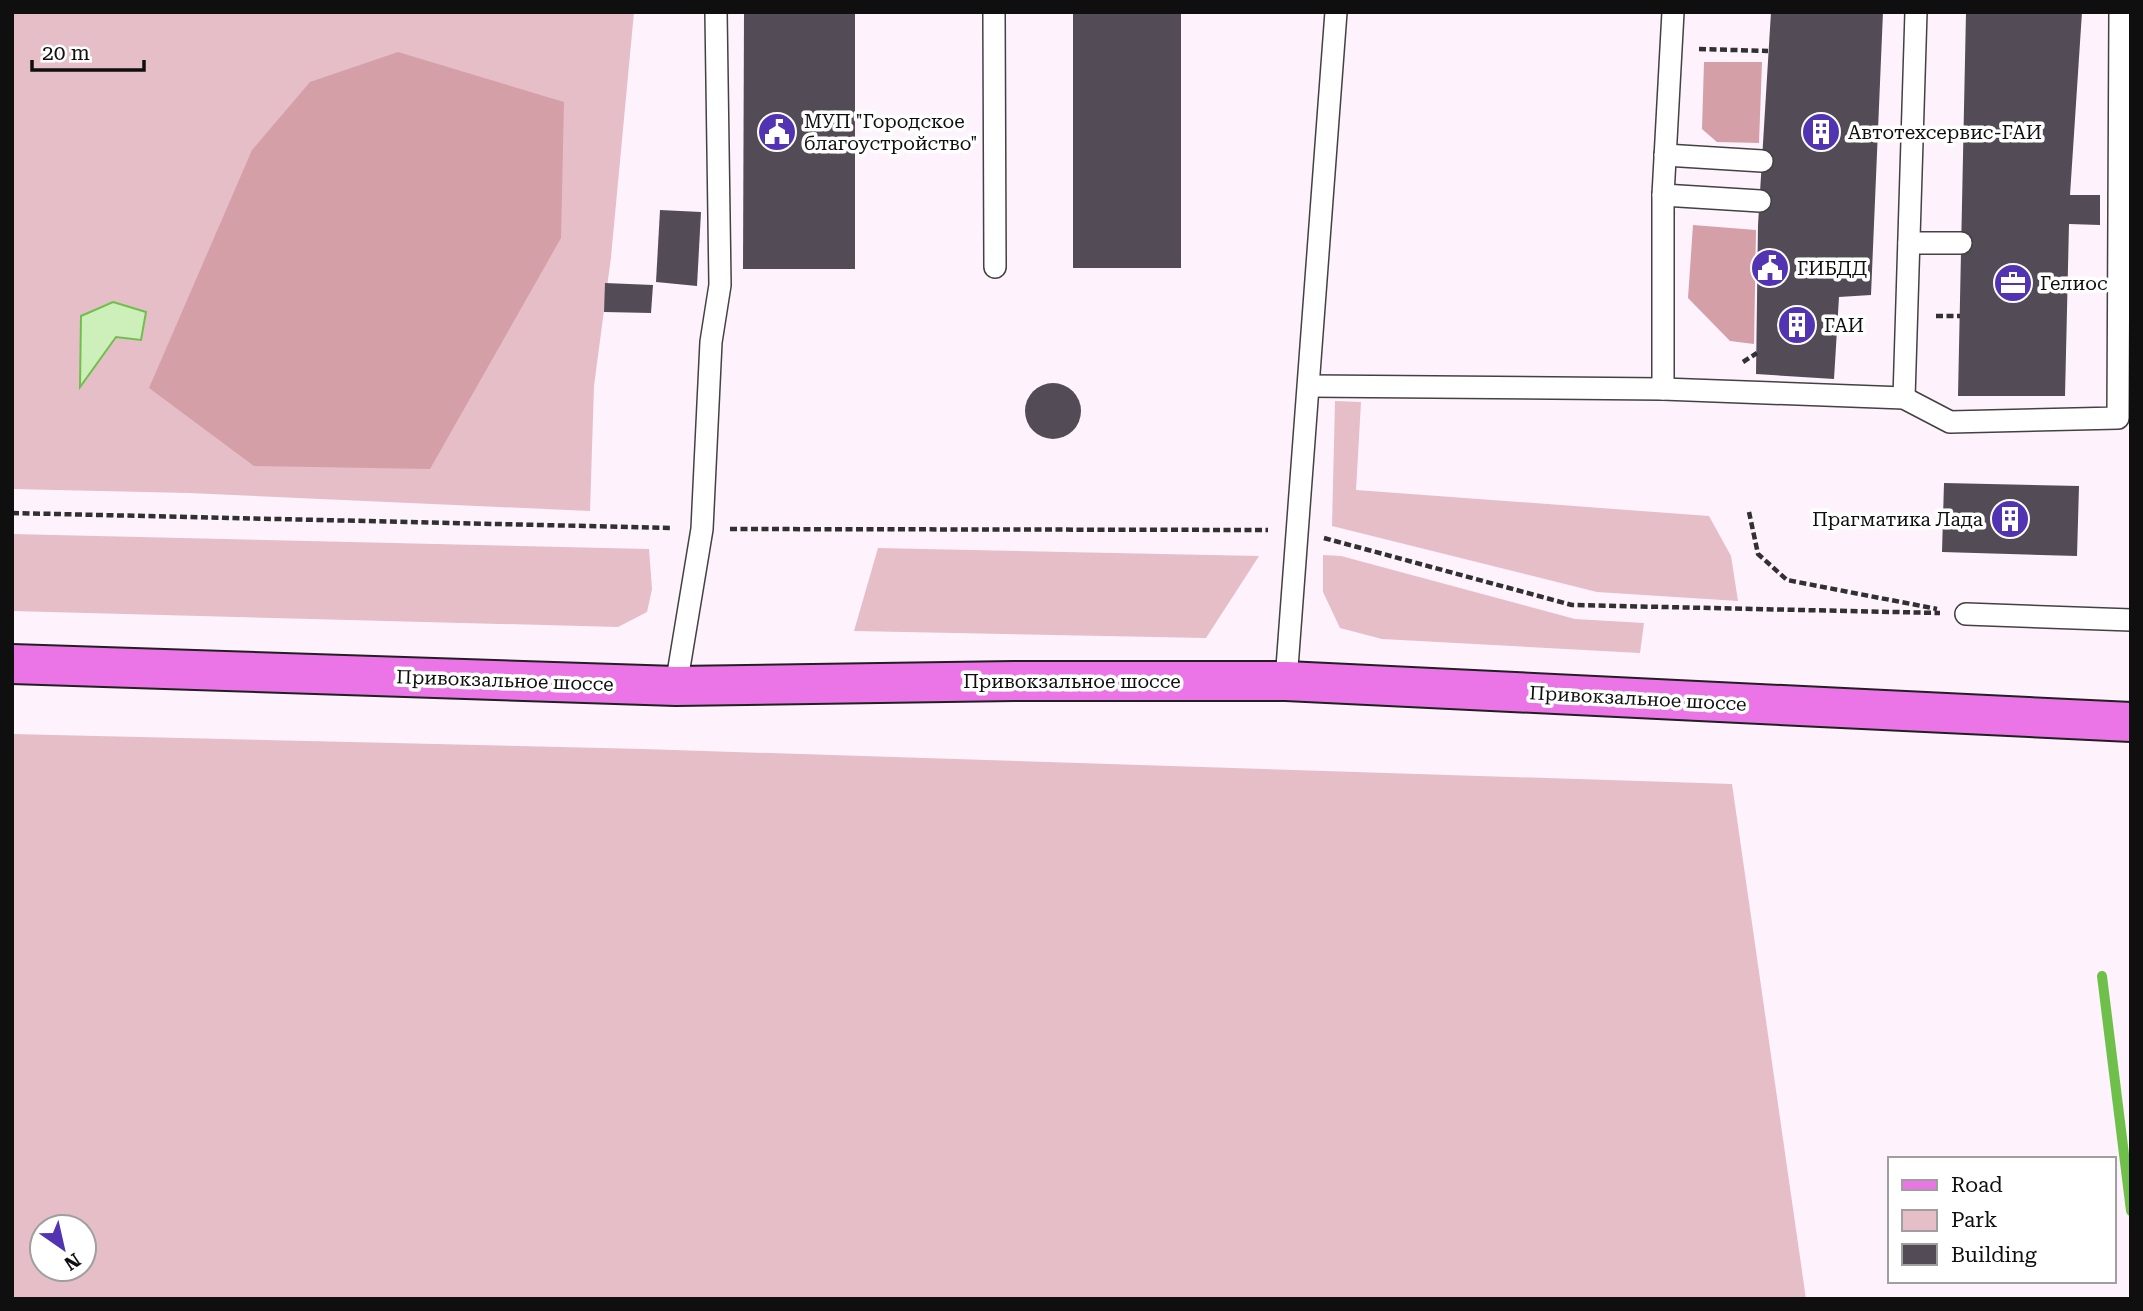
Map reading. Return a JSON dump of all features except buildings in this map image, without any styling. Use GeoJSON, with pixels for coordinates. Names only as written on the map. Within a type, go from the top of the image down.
{"type":"FeatureCollection","features":[{"type":"Feature","properties":{"kind":"main road","name":"Привокзальное шоссе"},"geometry":{"type":"LineString","coordinates":[[12,664],[676,686],[1014,681],[1286,681],[2131,722]]}},
{"type":"Feature","properties":{"kind":"lane"},"geometry":{"type":"LineString","coordinates":[[676,686],[702,529],[711,342],[720,285],[716,12]]}},
{"type":"Feature","properties":{"kind":"lane"},"geometry":{"type":"LineString","coordinates":[[994,12],[995,267]]}},
{"type":"Feature","properties":{"kind":"lane"},"geometry":{"type":"LineString","coordinates":[[1286,681],[1336,12]]}},
{"type":"Feature","properties":{"kind":"lane"},"geometry":{"type":"LineString","coordinates":[[1663,389],[1663,195],[1673,12]]}},
{"type":"Feature","properties":{"kind":"lane"},"geometry":{"type":"LineString","coordinates":[[1904,398],[1916,12]]}},
{"type":"Feature","properties":{"kind":"lane"},"geometry":{"type":"LineString","coordinates":[[1309,386],[1663,389],[1904,398],[1950,422],[2118,418],[2120,12]]}},
{"type":"Feature","properties":{"kind":"lane"},"geometry":{"type":"LineString","coordinates":[[1665,155],[1762,161]]}},
{"type":"Feature","properties":{"kind":"lane"},"geometry":{"type":"LineString","coordinates":[[1663,195],[1759,201]]}},
{"type":"Feature","properties":{"kind":"lane"},"geometry":{"type":"LineString","coordinates":[[1909,243],[1961,243]]}},
{"type":"Feature","properties":{"kind":"lane"},"geometry":{"type":"LineString","coordinates":[[1966,614],[2131,620]]}},
{"type":"Feature","properties":{"kind":"path"},"geometry":{"type":"LineString","coordinates":[[1671,49],[1768,51]]}},
{"type":"Feature","properties":{"kind":"path"},"geometry":{"type":"LineString","coordinates":[[1749,512],[1758,554],[1787,580],[1966,614]]}},
{"type":"Feature","properties":{"kind":"path"},"geometry":{"type":"LineString","coordinates":[[12,513],[702,529],[1296,530],[1572,605],[1966,614]]}},
{"type":"Feature","properties":{"kind":"green space"},"geometry":{"type":"Polygon","coordinates":[[[12,12],[634,12],[611,257],[594,386],[590,511],[189,493],[12,489],[12,12]],[[113,302],[81,386],[116,337],[141,340],[113,302]]]}},
{"type":"Feature","properties":{"kind":"green space"},"geometry":{"type":"Polygon","coordinates":[[[1335,401],[1361,402],[1356,490],[1709,516],[1731,556],[1738,601],[1597,592],[1332,526],[1335,401]]]}},
{"type":"Feature","properties":{"kind":"green space"},"geometry":{"type":"Polygon","coordinates":[[[12,534],[649,549],[652,589],[647,612],[618,627],[12,611],[12,534]]]}},
{"type":"Feature","properties":{"kind":"green space"},"geometry":{"type":"Polygon","coordinates":[[[878,548],[1259,556],[1206,638],[854,631],[878,548]]]}},
{"type":"Feature","properties":{"kind":"green space"},"geometry":{"type":"Polygon","coordinates":[[[1323,555],[1341,556],[1575,619],[1644,623],[1640,653],[1382,639],[1340,628],[1323,592],[1323,555]]]}},
{"type":"Feature","properties":{"kind":"green space"},"geometry":{"type":"Polygon","coordinates":[[[12,734],[643,749],[1732,784],[1806,1299],[12,1299],[12,734]]]}},
{"type":"Feature","properties":{"kind":"shaded area"},"geometry":{"type":"Polygon","coordinates":[[[398,52],[564,102],[561,238],[430,469],[254,466],[149,388],[252,150],[310,82],[398,52]]]}},
{"type":"Feature","properties":{"kind":"shaded area"},"geometry":{"type":"Polygon","coordinates":[[[1704,62],[1762,62],[1759,143],[1717,142],[1702,129],[1704,62]]]}},
{"type":"Feature","properties":{"kind":"shaded area"},"geometry":{"type":"Polygon","coordinates":[[[1693,225],[1756,230],[1754,344],[1730,341],[1688,298],[1693,225]]]}},
{"type":"Feature","properties":{"kind":"shaded area"},"geometry":{"type":"Polygon","coordinates":[[[113,302],[146,312],[141,340],[116,337],[80,387],[81,316],[113,302]]]}},
{"type":"Feature","properties":{"kind":"waterway"},"geometry":{"type":"LineString","coordinates":[[2102,976],[2131,1211]]}},
{"type":"Feature","properties":{"kind":"place","name":"МУП \"Городское благоустройство\""},"geometry":{"type":"Point","coordinates":[777,132]}},
{"type":"Feature","properties":{"kind":"place","name":"Автотехсервис-ГАИ"},"geometry":{"type":"Point","coordinates":[1821,132]}},
{"type":"Feature","properties":{"kind":"place","name":"ГИБДД"},"geometry":{"type":"Point","coordinates":[1770,268]}},
{"type":"Feature","properties":{"kind":"place","name":"Гелиос"},"geometry":{"type":"Point","coordinates":[2013,283]}},
{"type":"Feature","properties":{"kind":"place","name":"ГАИ"},"geometry":{"type":"Point","coordinates":[1797,325]}},
{"type":"Feature","properties":{"kind":"place","name":"Прагматика Лада"},"geometry":{"type":"Point","coordinates":[2010,519]}}]}
